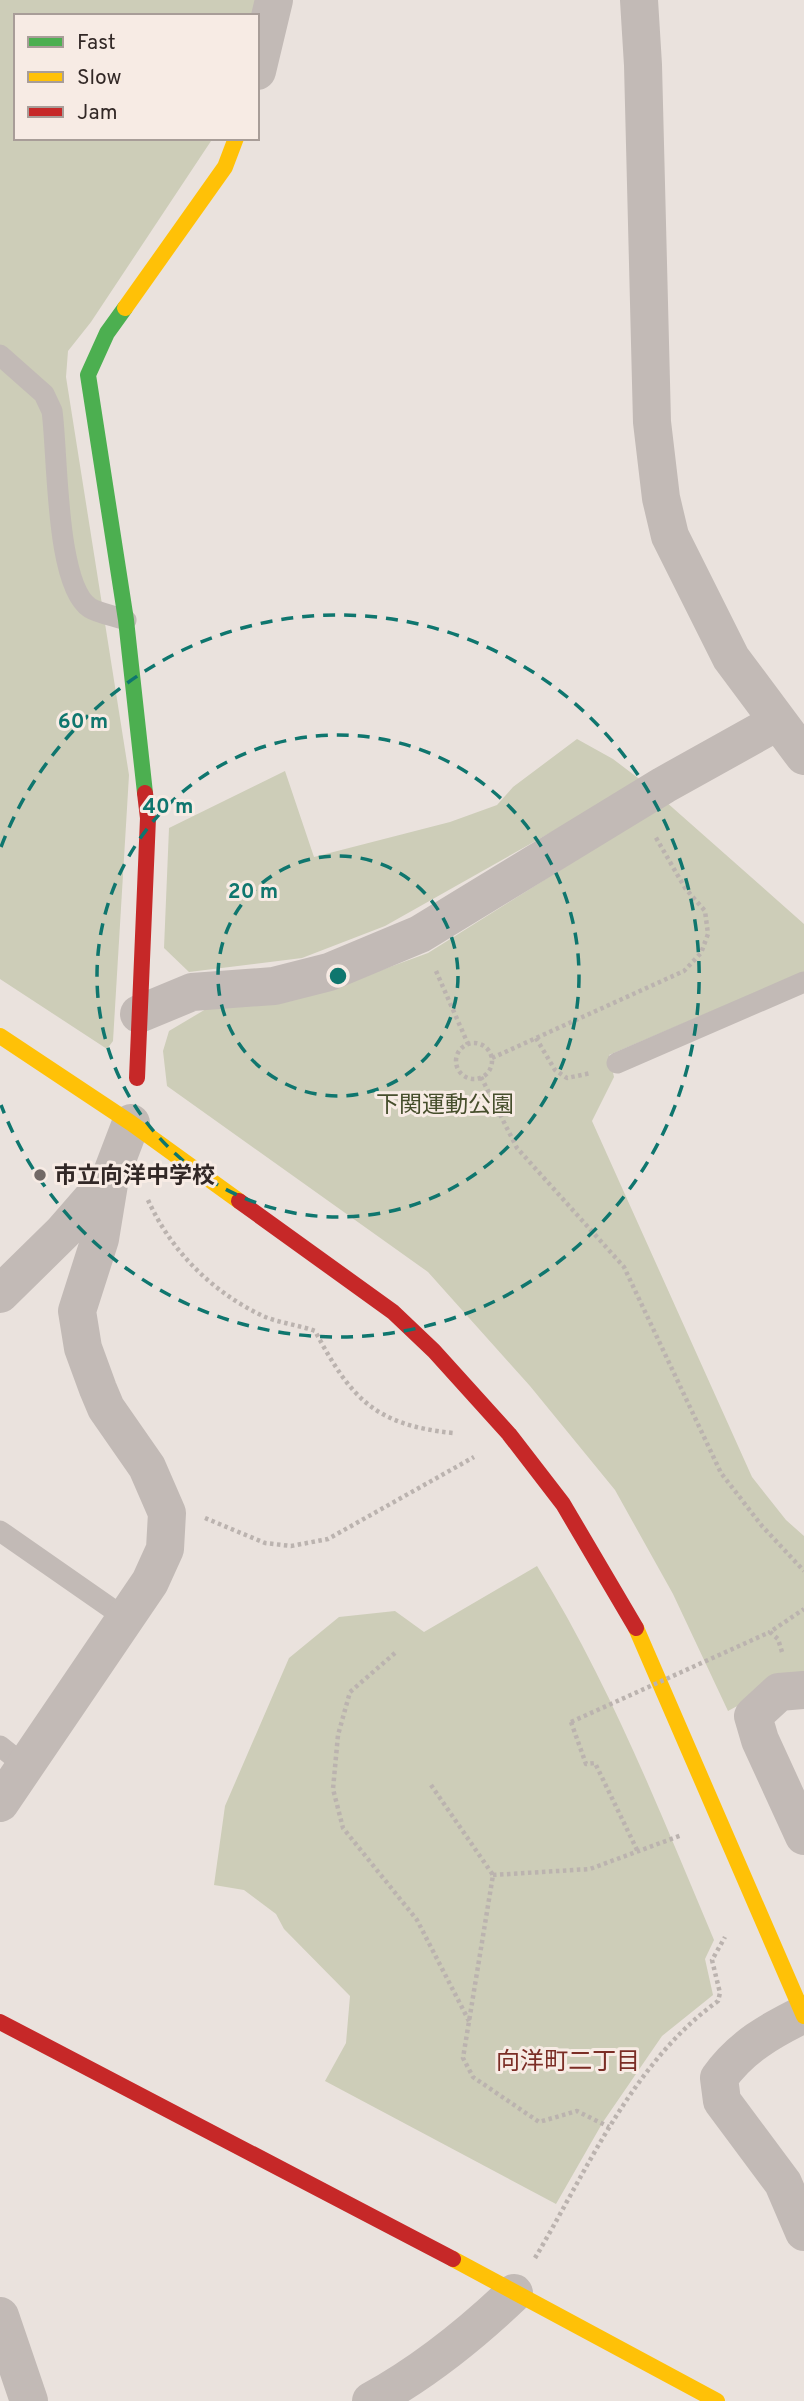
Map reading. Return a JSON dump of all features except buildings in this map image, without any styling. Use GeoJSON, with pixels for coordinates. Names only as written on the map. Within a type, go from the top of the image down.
{"type":"FeatureCollection","features":[{"type":"Feature","properties":{"kind":"street"},"geometry":{"type":"LineString","coordinates":[[259,63],[274,0]]}},
{"type":"Feature","properties":{"kind":"street"},"geometry":{"type":"LineString","coordinates":[[639,0],[652,422],[661,498],[670,537],[731,658],[804,756]]}},
{"type":"Feature","properties":{"kind":"street"},"geometry":{"type":"LineString","coordinates":[[136,1078],[148,818],[126,620],[88,375],[107,333],[225,167],[235,140]]}},
{"type":"Feature","properties":{"kind":"street"},"geometry":{"type":"LineString","coordinates":[[139,1014],[192,992],[274,986],[329,972],[420,934],[627,808],[778,722]]}},
{"type":"Feature","properties":{"kind":"street"},"geometry":{"type":"LineString","coordinates":[[0,1036],[131,1123],[393,1312],[434,1350],[509,1434],[563,1504],[629,1613],[804,2014],[755,2040],[719,2078],[722,2101],[783,2183],[804,2232]]}},
{"type":"Feature","properties":{"kind":"street"},"geometry":{"type":"LineString","coordinates":[[0,1803],[13,1756],[125,1618],[149,1582],[165,1549],[167,1513],[147,1467],[106,1408],[83,1348],[77,1311],[100,1239],[110,1178],[131,1123]]}},
{"type":"Feature","properties":{"kind":"street"},"geometry":{"type":"LineString","coordinates":[[0,1294],[63,1231],[110,1178]]}},
{"type":"Feature","properties":{"kind":"street"},"geometry":{"type":"LineString","coordinates":[[804,1690],[779,1692],[753,1716],[760,1740],[804,1836]]}},
{"type":"Feature","properties":{"kind":"street"},"geometry":{"type":"LineString","coordinates":[[0,2022],[330,2192],[717,2401]]}},
{"type":"Feature","properties":{"kind":"street"},"geometry":{"type":"LineString","coordinates":[[371,2401],[414,2378],[482,2323],[514,2293]]}},
{"type":"Feature","properties":{"kind":"street"},"geometry":{"type":"LineString","coordinates":[[0,2316],[6,2355],[29,2401]]}},
{"type":"Feature","properties":{"kind":"lane"},"geometry":{"type":"LineString","coordinates":[[0,355],[44,394],[52,411],[65,563],[78,592],[90,607],[126,620]]}},
{"type":"Feature","properties":{"kind":"lane"},"geometry":{"type":"LineString","coordinates":[[617,1063],[804,982]]}},
{"type":"Feature","properties":{"kind":"lane"},"geometry":{"type":"LineString","coordinates":[[0,1531],[125,1618]]}},
{"type":"Feature","properties":{"kind":"path"},"geometry":{"type":"LineString","coordinates":[[492,1058],[684,971],[701,953],[708,934],[705,911],[685,888],[653,833],[627,808]]}},
{"type":"Feature","properties":{"kind":"path"},"geometry":{"type":"LineString","coordinates":[[420,934],[468,1044]]}},
{"type":"Feature","properties":{"kind":"path"},"geometry":{"type":"LineString","coordinates":[[536,1038],[545,1057],[561,1074],[568,1078],[590,1073]]}},
{"type":"Feature","properties":{"kind":"path"},"geometry":{"type":"LineString","coordinates":[[468,1044],[482,1044],[492,1058],[490,1070],[481,1077],[469,1078],[456,1065],[458,1053],[468,1044]]}},
{"type":"Feature","properties":{"kind":"path"},"geometry":{"type":"LineString","coordinates":[[481,1077],[517,1148],[624,1267],[721,1473],[804,1572]]}},
{"type":"Feature","properties":{"kind":"path"},"geometry":{"type":"LineString","coordinates":[[146,1197],[157,1220],[188,1263],[224,1293],[265,1317],[315,1331],[331,1364],[370,1408],[404,1426],[453,1433]]}},
{"type":"Feature","properties":{"kind":"path"},"geometry":{"type":"LineString","coordinates":[[167,1513],[190,1511],[265,1543],[290,1546],[303,1544],[328,1539],[474,1457]]}},
{"type":"Feature","properties":{"kind":"path"},"geometry":{"type":"LineString","coordinates":[[638,1852],[595,1763],[586,1764],[571,1722],[771,1633],[804,1609]]}},
{"type":"Feature","properties":{"kind":"path"},"geometry":{"type":"LineString","coordinates":[[395,1653],[350,1692],[338,1735],[333,1789],[343,1828],[417,1920],[471,2024]]}},
{"type":"Feature","properties":{"kind":"path"},"geometry":{"type":"LineString","coordinates":[[431,1785],[493,1875],[471,2024],[463,2058],[473,2077],[539,2122],[577,2110],[609,2127]]}},
{"type":"Feature","properties":{"kind":"path"},"geometry":{"type":"LineString","coordinates":[[493,1875],[590,1869],[683,1835]]}},
{"type":"Feature","properties":{"kind":"path"},"geometry":{"type":"LineString","coordinates":[[514,2293],[609,2127],[672,2038],[718,2001],[720,1993],[712,1960],[726,1937]]}},
{"type":"Feature","properties":{"kind":"green space"},"geometry":{"type":"Polygon","coordinates":[[[0,0],[256,0],[252,14],[14,14],[14,140],[212,140],[91,322],[68,351],[66,377],[129,775],[113,1041],[107,1049],[0,979],[0,0]]]}},
{"type":"Feature","properties":{"kind":"green space"},"geometry":{"type":"Polygon","coordinates":[[[577,739],[613,759],[642,781],[385,926],[302,958],[189,972],[164,948],[169,828],[285,771],[314,857],[450,822],[497,805],[513,787],[577,739]]]}},
{"type":"Feature","properties":{"kind":"green space","name":"下関運動公園"},"geometry":{"type":"Polygon","coordinates":[[[665,801],[804,924],[804,972],[609,1055],[614,1077],[592,1121],[752,1477],[786,1520],[804,1536],[804,1674],[798,1673],[728,1711],[673,1594],[615,1490],[530,1386],[428,1272],[167,1086],[163,1051],[169,1031],[206,1009],[346,983],[428,953],[651,813],[665,801]]]}},
{"type":"Feature","properties":{"kind":"green space"},"geometry":{"type":"Polygon","coordinates":[[[537,1566],[611,1702],[714,1940],[705,1959],[713,1995],[662,2036],[603,2122],[556,2204],[325,2081],[346,2043],[350,1996],[284,1929],[276,1914],[244,1890],[214,1885],[225,1806],[289,1658],[339,1617],[395,1611],[424,1632],[537,1566]]]}},
{"type":"Feature","properties":{"kind":"traffic: fast"},"geometry":{"type":"LineString","coordinates":[[125,308],[107,333],[88,375],[126,620],[145,793]]}},
{"type":"Feature","properties":{"kind":"traffic: slow"},"geometry":{"type":"LineString","coordinates":[[125,308],[225,167],[235,140]]}},
{"type":"Feature","properties":{"kind":"traffic: slow"},"geometry":{"type":"LineString","coordinates":[[0,1036],[131,1123],[239,1201]]}},
{"type":"Feature","properties":{"kind":"traffic: slow"},"geometry":{"type":"LineString","coordinates":[[636,1628],[804,2016]]}},
{"type":"Feature","properties":{"kind":"traffic: slow"},"geometry":{"type":"LineString","coordinates":[[453,2259],[717,2401]]}},
{"type":"Feature","properties":{"kind":"traffic: jam"},"geometry":{"type":"LineString","coordinates":[[137,1078],[148,818],[145,793]]}},
{"type":"Feature","properties":{"kind":"traffic: jam"},"geometry":{"type":"LineString","coordinates":[[239,1201],[393,1312],[434,1351],[509,1434],[563,1504],[636,1628]]}},
{"type":"Feature","properties":{"kind":"traffic: jam"},"geometry":{"type":"LineString","coordinates":[[0,2022],[453,2259]]}},
{"type":"Feature","properties":{"kind":"place","name":"市立向洋中学校"},"geometry":{"type":"Point","coordinates":[40,1175]}},
{"type":"Feature","properties":{"kind":"district","name":"向洋町二丁目"},"geometry":{"type":"Point","coordinates":[568,2061]}}]}
